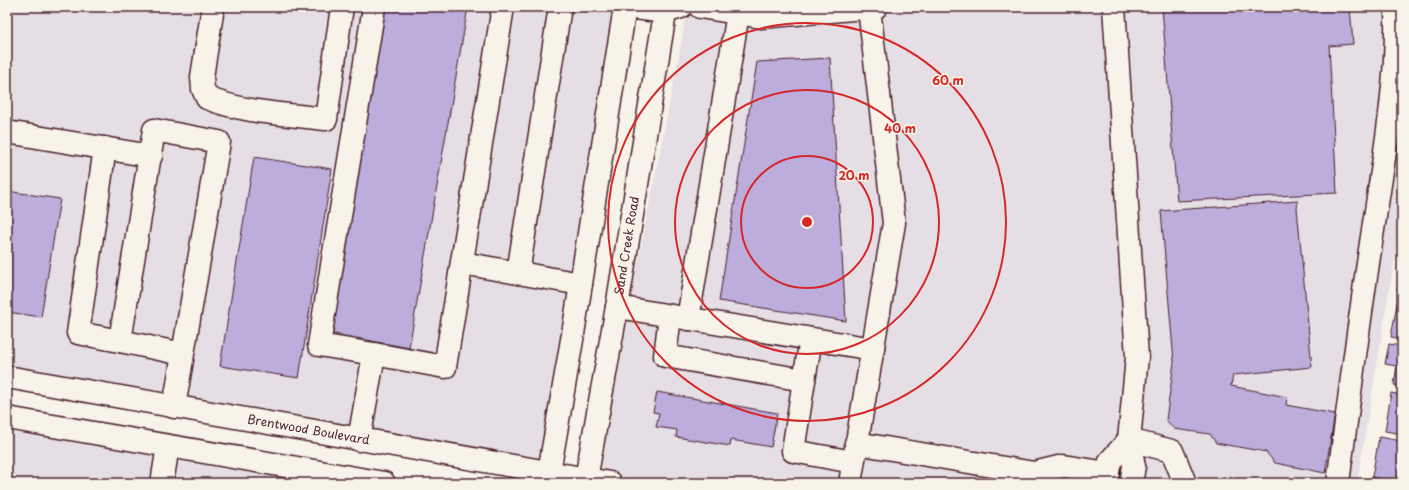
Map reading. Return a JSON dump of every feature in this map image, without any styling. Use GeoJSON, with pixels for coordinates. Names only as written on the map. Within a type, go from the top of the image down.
{"type":"FeatureCollection","features":[{"type":"Feature","properties":{"kind":"main road"},"geometry":{"type":"LineString","coordinates":[[213,7],[202,77],[203,89],[207,98],[220,103],[249,109],[326,119],[342,7]]}},
{"type":"Feature","properties":{"kind":"main road"},"geometry":{"type":"LineString","coordinates":[[374,7],[319,345],[445,366],[503,7]]}},
{"type":"Feature","properties":{"kind":"main road"},"geometry":{"type":"LineString","coordinates":[[518,273],[560,7]]}},
{"type":"Feature","properties":{"kind":"main road"},"geometry":{"type":"LineString","coordinates":[[548,477],[581,284],[625,7]]}},
{"type":"Feature","properties":{"kind":"main road"},"geometry":{"type":"LineString","coordinates":[[628,7],[670,9]]}},
{"type":"Feature","properties":{"kind":"main road"},"geometry":{"type":"LineString","coordinates":[[700,7],[738,13],[873,7],[894,224],[850,483]]}},
{"type":"Feature","properties":{"kind":"main road"},"geometry":{"type":"LineString","coordinates":[[1114,7],[1137,357],[1129,440],[1134,466],[1130,483]]}},
{"type":"Feature","properties":{"kind":"main road"},"geometry":{"type":"LineString","coordinates":[[1338,483],[1360,315],[1389,123],[1397,32],[1396,7]]}},
{"type":"Feature","properties":{"kind":"main road","name":"Sand Creek Road"},"geometry":{"type":"LineString","coordinates":[[586,481],[670,9]]}},
{"type":"Feature","properties":{"kind":"main road"},"geometry":{"type":"LineString","coordinates":[[738,13],[679,317],[665,356],[804,380]]}},
{"type":"Feature","properties":{"kind":"main road"},"geometry":{"type":"LineString","coordinates":[[120,341],[154,130],[219,142],[174,407]]}},
{"type":"Feature","properties":{"kind":"main road"},"geometry":{"type":"LineString","coordinates":[[7,132],[151,156]]}},
{"type":"Feature","properties":{"kind":"main road"},"geometry":{"type":"LineString","coordinates":[[105,148],[78,332],[183,354]]}},
{"type":"Feature","properties":{"kind":"main road"},"geometry":{"type":"LineString","coordinates":[[462,263],[581,284]]}},
{"type":"Feature","properties":{"kind":"main road"},"geometry":{"type":"LineString","coordinates":[[617,307],[873,348]]}},
{"type":"Feature","properties":{"kind":"main road"},"geometry":{"type":"LineString","coordinates":[[810,339],[793,451],[921,454],[1034,473],[1063,466],[1107,478],[1110,461],[1129,440]]}},
{"type":"Feature","properties":{"kind":"main road"},"geometry":{"type":"LineString","coordinates":[[359,440],[374,354]]}},
{"type":"Feature","properties":{"kind":"main road","name":"Brentwood Boulevard"},"geometry":{"type":"LineString","coordinates":[[7,377],[359,440],[548,477],[610,483]]}},
{"type":"Feature","properties":{"kind":"main road"},"geometry":{"type":"LineString","coordinates":[[7,418],[384,483]]}},
{"type":"Feature","properties":{"kind":"main road"},"geometry":{"type":"LineString","coordinates":[[1129,440],[1172,451],[1185,483]]}},
{"type":"Feature","properties":{"kind":"main road"},"geometry":{"type":"LineString","coordinates":[[162,483],[168,446]]}},
{"type":"Feature","properties":{"kind":"shaded area"},"geometry":{"type":"Polygon","coordinates":[[[7,7],[616,7],[542,462],[298,415],[7,366],[7,7]]]}},
{"type":"Feature","properties":{"kind":"shaded area"},"geometry":{"type":"Polygon","coordinates":[[[687,7],[1402,7],[1402,214],[1357,483],[658,483],[596,473],[680,50],[687,7]]]}},
{"type":"Feature","properties":{"kind":"shaded area"},"geometry":{"type":"Polygon","coordinates":[[[7,429],[314,483],[7,483],[7,429]]]}},
{"type":"Feature","properties":{"kind":"building"},"geometry":{"type":"Polygon","coordinates":[[[375,7],[468,7],[409,348],[324,332],[375,7]]]}},
{"type":"Feature","properties":{"kind":"building"},"geometry":{"type":"Polygon","coordinates":[[[1162,7],[1350,7],[1353,44],[1329,46],[1337,193],[1177,201],[1162,7]]]}},
{"type":"Feature","properties":{"kind":"building"},"geometry":{"type":"Polygon","coordinates":[[[830,58],[846,321],[719,301],[757,62],[830,58]]]}},
{"type":"Feature","properties":{"kind":"building"},"geometry":{"type":"Polygon","coordinates":[[[254,157],[332,169],[299,378],[220,366],[254,157]]]}},
{"type":"Feature","properties":{"kind":"building"},"geometry":{"type":"Polygon","coordinates":[[[7,191],[60,199],[41,317],[7,312],[7,191]]]}},
{"type":"Feature","properties":{"kind":"building"},"geometry":{"type":"Polygon","coordinates":[[[1298,201],[1297,208],[1312,367],[1233,375],[1231,386],[1287,397],[1286,405],[1335,414],[1325,473],[1275,463],[1266,452],[1216,443],[1210,434],[1174,429],[1166,420],[1174,362],[1161,211],[1298,201]]]}},
{"type":"Feature","properties":{"kind":"building"},"geometry":{"type":"Polygon","coordinates":[[[1402,263],[1402,291],[1397,290],[1402,263]]]}},
{"type":"Feature","properties":{"kind":"building"},"geometry":{"type":"Polygon","coordinates":[[[1398,298],[1402,298],[1402,339],[1391,337],[1398,298]]]}},
{"type":"Feature","properties":{"kind":"building"},"geometry":{"type":"Polygon","coordinates":[[[1389,344],[1402,346],[1402,387],[1394,385],[1397,366],[1385,364],[1389,344]]]}},
{"type":"Feature","properties":{"kind":"building"},"geometry":{"type":"Polygon","coordinates":[[[657,392],[777,413],[771,447],[731,440],[730,446],[676,437],[677,430],[656,427],[659,413],[653,412],[657,392]]]}},
{"type":"Feature","properties":{"kind":"building"},"geometry":{"type":"Polygon","coordinates":[[[1391,393],[1402,395],[1402,434],[1385,431],[1391,393]]]}},
{"type":"Feature","properties":{"kind":"building"},"geometry":{"type":"Polygon","coordinates":[[[1379,437],[1402,441],[1402,483],[1372,477],[1379,437]]]}}]}
